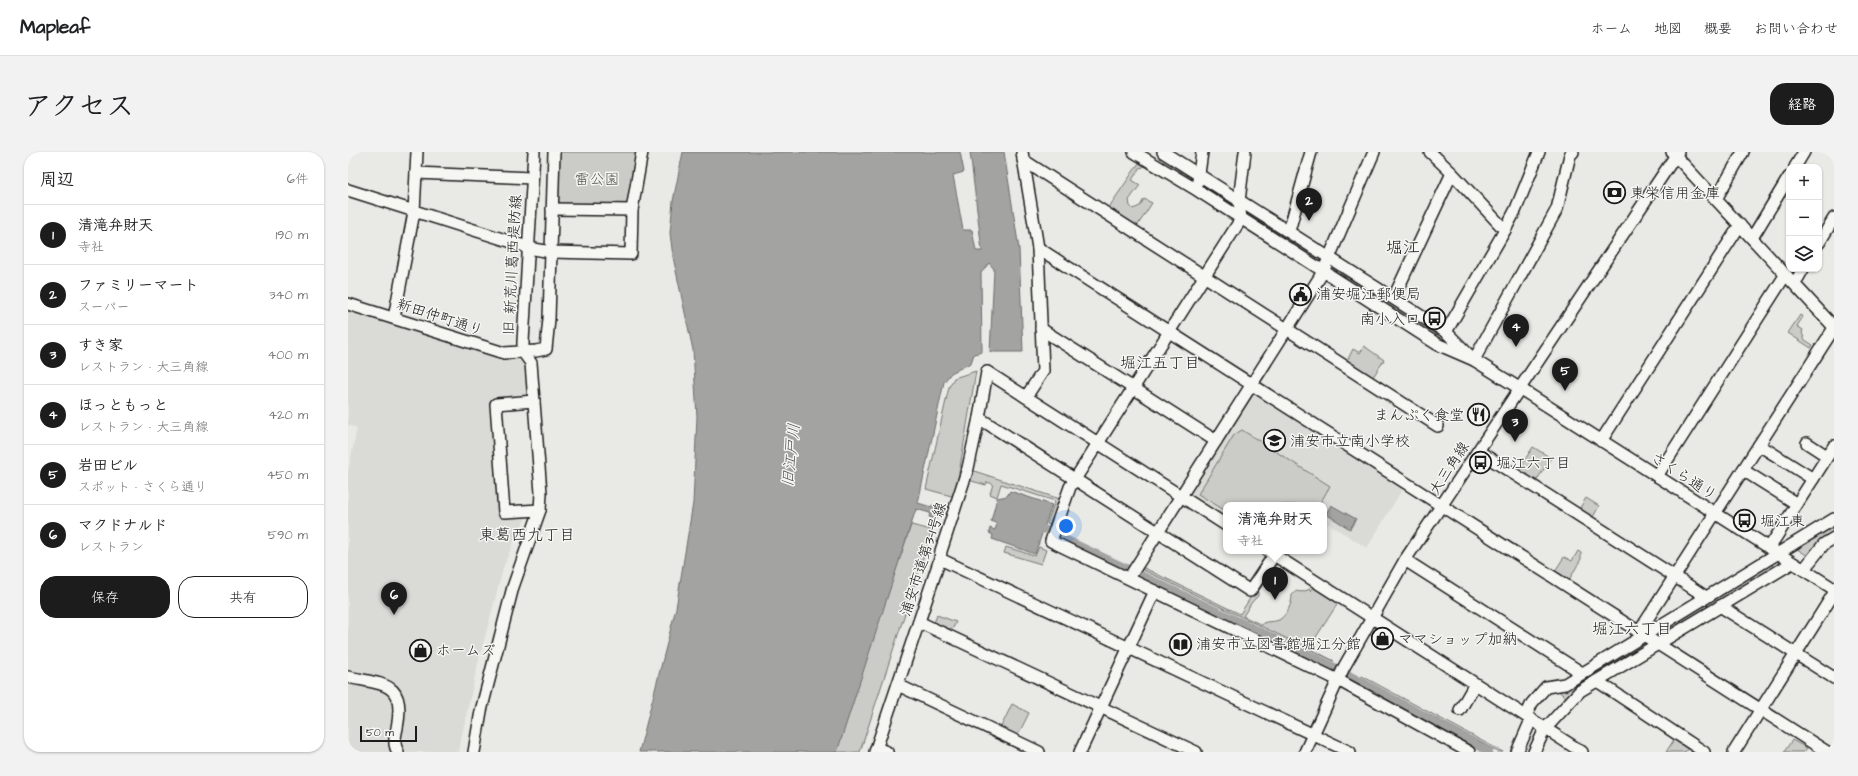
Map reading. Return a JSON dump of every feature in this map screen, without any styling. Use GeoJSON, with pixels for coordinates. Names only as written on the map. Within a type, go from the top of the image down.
{"type":"FeatureCollection","features":[{"type":"Feature","properties":{"kind":"street"},"geometry":{"type":"LineString","coordinates":[[394,318],[414,212],[417,152]]}},
{"type":"Feature","properties":{"kind":"street","name":"旧 新荒川葛西堤防線"},"geometry":{"type":"LineString","coordinates":[[474,752],[481,711],[513,587],[540,510],[531,363],[523,352],[534,152]]}},
{"type":"Feature","properties":{"kind":"street"},"geometry":{"type":"LineString","coordinates":[[551,252],[554,152]]}},
{"type":"Feature","properties":{"kind":"street"},"geometry":{"type":"LineString","coordinates":[[348,190],[529,248],[551,252],[631,254],[632,210],[636,179],[642,152]]}},
{"type":"Feature","properties":{"kind":"street"},"geometry":{"type":"LineString","coordinates":[[1134,152],[1197,190],[1437,344],[1474,360]]}},
{"type":"Feature","properties":{"kind":"street"},"geometry":{"type":"LineString","coordinates":[[1197,190],[1202,152]]}},
{"type":"Feature","properties":{"kind":"street"},"geometry":{"type":"LineString","coordinates":[[1245,152],[1239,200],[1241,219],[1070,487],[1051,541],[1155,591],[1341,674],[1469,752]]}},
{"type":"Feature","properties":{"kind":"street"},"geometry":{"type":"LineString","coordinates":[[1289,231],[1311,152]]}},
{"type":"Feature","properties":{"kind":"street"},"geometry":{"type":"LineString","coordinates":[[1129,578],[1323,272],[1374,152]]}},
{"type":"Feature","properties":{"kind":"street"},"geometry":{"type":"LineString","coordinates":[[1430,152],[1452,173],[1505,230]]}},
{"type":"Feature","properties":{"kind":"street"},"geometry":{"type":"LineString","coordinates":[[1446,332],[1505,230],[1540,152]]}},
{"type":"Feature","properties":{"kind":"street"},"geometry":{"type":"LineString","coordinates":[[1474,360],[1557,209],[1570,155],[1574,152]]}},
{"type":"Feature","properties":{"kind":"street"},"geometry":{"type":"LineString","coordinates":[[1716,199],[1743,152]]}},
{"type":"Feature","properties":{"kind":"street"},"geometry":{"type":"LineString","coordinates":[[1797,164],[1804,152]]}},
{"type":"Feature","properties":{"kind":"street"},"geometry":{"type":"LineString","coordinates":[[1166,153],[1199,176],[1394,297],[1446,332],[1474,360]]}},
{"type":"Feature","properties":{"kind":"street"},"geometry":{"type":"LineString","coordinates":[[1642,634],[1674,576],[1834,328],[1795,283],[1675,153]]}},
{"type":"Feature","properties":{"kind":"street","name":"大三角線"},"geometry":{"type":"LineString","coordinates":[[1305,752],[1341,674],[1371,617],[1405,560],[1675,153]]}},
{"type":"Feature","properties":{"kind":"street"},"geometry":{"type":"LineString","coordinates":[[1022,156],[1038,248],[1042,371],[1026,397],[1223,523]]}},
{"type":"Feature","properties":{"kind":"street"},"geometry":{"type":"LineString","coordinates":[[1022,156],[1204,276],[1438,426]]}},
{"type":"Feature","properties":{"kind":"street"},"geometry":{"type":"LineString","coordinates":[[416,173],[532,178]]}},
{"type":"Feature","properties":{"kind":"street"},"geometry":{"type":"LineString","coordinates":[[1394,297],[1452,173]]}},
{"type":"Feature","properties":{"kind":"street"},"geometry":{"type":"LineString","coordinates":[[1752,238],[1786,182]]}},
{"type":"Feature","properties":{"kind":"street"},"geometry":{"type":"LineString","coordinates":[[552,209],[632,210]]}},
{"type":"Feature","properties":{"kind":"street"},"geometry":{"type":"LineString","coordinates":[[1822,238],[1834,218]]}},
{"type":"Feature","properties":{"kind":"street"},"geometry":{"type":"LineString","coordinates":[[1601,441],[1740,225]]}},
{"type":"Feature","properties":{"kind":"street"},"geometry":{"type":"LineString","coordinates":[[1038,248],[1827,752]]}},
{"type":"Feature","properties":{"kind":"street","name":"新田仲町通り"},"geometry":{"type":"LineString","coordinates":[[348,304],[504,353],[546,349],[549,319],[551,252]]}},
{"type":"Feature","properties":{"kind":"street"},"geometry":{"type":"LineString","coordinates":[[1795,283],[1801,272]]}},
{"type":"Feature","properties":{"kind":"street"},"geometry":{"type":"LineString","coordinates":[[1657,476],[1786,274]]}},
{"type":"Feature","properties":{"kind":"street"},"geometry":{"type":"LineString","coordinates":[[1041,329],[1216,441]]}},
{"type":"Feature","properties":{"kind":"street","name":"さくら通り"},"geometry":{"type":"LineString","coordinates":[[1474,360],[1833,588]]}},
{"type":"Feature","properties":{"kind":"street","name":"浦安市道第3-1号線"},"geometry":{"type":"LineString","coordinates":[[880,750],[898,685],[940,560],[941,551],[968,468],[987,372],[1026,397]]}},
{"type":"Feature","properties":{"kind":"street"},"geometry":{"type":"LineString","coordinates":[[534,401],[496,404],[504,512],[540,510]]}},
{"type":"Feature","properties":{"kind":"street"},"geometry":{"type":"LineString","coordinates":[[979,418],[1250,591],[1270,554]]}},
{"type":"Feature","properties":{"kind":"street"},"geometry":{"type":"LineString","coordinates":[[1807,443],[1827,456]]}},
{"type":"Feature","properties":{"kind":"street"},"geometry":{"type":"LineString","coordinates":[[1758,445],[1813,479]]}},
{"type":"Feature","properties":{"kind":"street"},"geometry":{"type":"LineString","coordinates":[[1773,551],[1797,504],[1834,446]]}},
{"type":"Feature","properties":{"kind":"street"},"geometry":{"type":"LineString","coordinates":[[1478,451],[1674,576],[1705,598]]}},
{"type":"Feature","properties":{"kind":"street"},"geometry":{"type":"LineString","coordinates":[[1743,470],[1797,504]]}},
{"type":"Feature","properties":{"kind":"street"},"geometry":{"type":"LineString","coordinates":[[1517,752],[1529,718],[1532,703],[1546,687],[1565,684],[1642,634],[1705,598],[1773,551],[1834,519]]}},
{"type":"Feature","properties":{"kind":"street"},"geometry":{"type":"LineString","coordinates":[[1804,570],[1824,544],[1834,538]]}},
{"type":"Feature","properties":{"kind":"street"},"geometry":{"type":"LineString","coordinates":[[1273,554],[1582,752]]}},
{"type":"Feature","properties":{"kind":"street"},"geometry":{"type":"LineString","coordinates":[[940,560],[1350,752]]}},
{"type":"Feature","properties":{"kind":"street"},"geometry":{"type":"LineString","coordinates":[[1405,560],[1582,673]]}},
{"type":"Feature","properties":{"kind":"street"},"geometry":{"type":"LineString","coordinates":[[1534,752],[1545,729],[1580,691],[1659,645],[1792,562]]}},
{"type":"Feature","properties":{"kind":"street"},"geometry":{"type":"LineString","coordinates":[[1734,752],[1796,654],[1833,588]]}},
{"type":"Feature","properties":{"kind":"street"},"geometry":{"type":"LineString","coordinates":[[1080,752],[1155,591]]}},
{"type":"Feature","properties":{"kind":"street"},"geometry":{"type":"LineString","coordinates":[[1720,606],[1834,678]]}},
{"type":"Feature","properties":{"kind":"street"},"geometry":{"type":"LineString","coordinates":[[919,622],[1196,752]]}},
{"type":"Feature","properties":{"kind":"street"},"geometry":{"type":"LineString","coordinates":[[348,677],[384,685],[392,689],[399,700],[399,711],[394,740],[398,752]]}},
{"type":"Feature","properties":{"kind":"street"},"geometry":{"type":"LineString","coordinates":[[1597,682],[1704,752]]}},
{"type":"Feature","properties":{"kind":"street"},"geometry":{"type":"LineString","coordinates":[[1460,710],[1475,684]]}},
{"type":"Feature","properties":{"kind":"street"},"geometry":{"type":"LineString","coordinates":[[898,685],[1039,752]]}},
{"type":"Feature","properties":{"kind":"shaded area"},"geometry":{"type":"Polygon","coordinates":[[[348,309],[501,357],[525,361],[528,399],[491,402],[500,517],[528,514],[504,565],[477,667],[458,752],[348,752],[348,472],[357,428],[348,425],[348,309]]]}},
{"type":"Feature","properties":{"kind":"shaded area","name":"浦安市立南小学校"},"geometry":{"type":"Polygon","coordinates":[[[1255,393],[1403,488],[1367,548],[1329,524],[1327,525],[1327,502],[1223,502],[1223,516],[1188,494],[1251,394],[1255,393]]]}},
{"type":"Feature","properties":{"kind":"green space","name":"雷公園"},"geometry":{"type":"Polygon","coordinates":[[[556,152],[639,152],[629,203],[626,206],[556,205],[556,152]]]}},
{"type":"Feature","properties":{"kind":"green space"},"geometry":{"type":"Polygon","coordinates":[[[1139,163],[1144,166],[1142,168],[1140,167],[1132,180],[1140,185],[1129,200],[1130,206],[1133,209],[1140,206],[1144,199],[1152,203],[1136,228],[1107,210],[1139,163]]]}},
{"type":"Feature","properties":{"kind":"green space"},"geometry":{"type":"Polygon","coordinates":[[[1249,212],[1318,256],[1315,261],[1246,217],[1249,212]]]}},
{"type":"Feature","properties":{"kind":"green space"},"geometry":{"type":"Polygon","coordinates":[[[1336,268],[1438,332],[1434,338],[1333,273],[1336,268]]]}},
{"type":"Feature","properties":{"kind":"green space"},"geometry":{"type":"Polygon","coordinates":[[[1800,315],[1803,317],[1797,326],[1803,330],[1802,333],[1805,340],[1813,345],[1811,348],[1788,333],[1800,315]]]}},
{"type":"Feature","properties":{"kind":"green space"},"geometry":{"type":"Polygon","coordinates":[[[1364,346],[1384,360],[1371,380],[1346,363],[1353,349],[1360,353],[1364,346]]]}},
{"type":"Feature","properties":{"kind":"green space"},"geometry":{"type":"Polygon","coordinates":[[[976,371],[955,497],[926,489],[949,387],[954,378],[976,371]]]}},
{"type":"Feature","properties":{"kind":"green space"},"geometry":{"type":"Polygon","coordinates":[[[1242,430],[1330,486],[1321,502],[1223,502],[1223,509],[1198,494],[1234,435],[1242,430]]]}},
{"type":"Feature","properties":{"kind":"green space"},"geometry":{"type":"Polygon","coordinates":[[[1533,447],[1551,458],[1535,483],[1517,472],[1533,447]]]}},
{"type":"Feature","properties":{"kind":"green space"},"geometry":{"type":"Polygon","coordinates":[[[971,470],[1063,500],[1054,526],[1047,524],[1055,501],[1001,484],[997,497],[990,494],[993,484],[987,482],[986,485],[968,480],[971,470]]]}},
{"type":"Feature","properties":{"kind":"green space"},"geometry":{"type":"Polygon","coordinates":[[[1586,498],[1599,506],[1592,519],[1578,511],[1586,498]]]}},
{"type":"Feature","properties":{"kind":"green space"},"geometry":{"type":"Polygon","coordinates":[[[1834,523],[1834,533],[1808,556],[1794,547],[1834,523]]]}},
{"type":"Feature","properties":{"kind":"green space"},"geometry":{"type":"Polygon","coordinates":[[[911,525],[932,530],[860,752],[834,752],[911,525]]]}},
{"type":"Feature","properties":{"kind":"green space"},"geometry":{"type":"Polygon","coordinates":[[[1006,547],[1035,556],[1039,547],[1046,550],[1041,564],[1004,553],[1006,547]]]}},
{"type":"Feature","properties":{"kind":"green space"},"geometry":{"type":"Polygon","coordinates":[[[1578,551],[1581,553],[1581,559],[1569,580],[1555,571],[1564,557],[1572,561],[1578,551]]]}},
{"type":"Feature","properties":{"kind":"green space"},"geometry":{"type":"Polygon","coordinates":[[[1273,562],[1277,564],[1258,592],[1258,596],[1243,616],[1262,625],[1265,622],[1279,620],[1288,609],[1292,595],[1295,591],[1302,592],[1310,589],[1310,591],[1313,587],[1338,603],[1309,648],[1334,661],[1141,569],[1142,567],[1240,614],[1273,562]]]}},
{"type":"Feature","properties":{"kind":"green space"},"geometry":{"type":"Polygon","coordinates":[[[1768,563],[1777,568],[1659,640],[1652,635],[1768,563]]]}},
{"type":"Feature","properties":{"kind":"green space"},"geometry":{"type":"Polygon","coordinates":[[[937,615],[956,622],[953,628],[949,629],[934,623],[937,615]]]}},
{"type":"Feature","properties":{"kind":"green space"},"geometry":{"type":"Polygon","coordinates":[[[1643,639],[1652,645],[1569,700],[1556,689],[1643,639]]]}},
{"type":"Feature","properties":{"kind":"green space"},"geometry":{"type":"Polygon","coordinates":[[[1362,676],[1503,752],[1498,752],[1361,678],[1362,676]]]}},
{"type":"Feature","properties":{"kind":"green space"},"geometry":{"type":"Polygon","coordinates":[[[1012,704],[1029,713],[1017,737],[1000,729],[1012,704]]]}},
{"type":"Feature","properties":{"kind":"green space"},"geometry":{"type":"Polygon","coordinates":[[[1675,738],[1689,747],[1685,752],[1666,752],[1675,738]]]}},
{"type":"Feature","properties":{"kind":"green space"},"geometry":{"type":"Polygon","coordinates":[[[1792,740],[1807,748],[1804,752],[1784,752],[1792,740]]]}},
{"type":"Feature","properties":{"kind":"water","name":"旧江戸川"},"geometry":{"type":"Polygon","coordinates":[[[683,152],[960,152],[964,172],[953,175],[963,230],[972,230],[976,251],[982,251],[970,152],[1004,152],[1019,249],[1023,352],[990,352],[994,269],[989,263],[981,273],[982,352],[974,354],[971,363],[951,373],[944,382],[918,503],[931,507],[932,505],[940,507],[936,519],[929,517],[930,513],[916,509],[837,752],[639,752],[676,608],[693,503],[697,417],[693,350],[673,257],[670,233],[673,201],[683,152]]]}},
{"type":"Feature","properties":{"kind":"water"},"geometry":{"type":"Polygon","coordinates":[[[1010,491],[1052,505],[1035,554],[992,539],[993,535],[989,533],[990,528],[995,530],[997,524],[991,521],[997,498],[1007,496],[1010,491]]]}},
{"type":"Feature","properties":{"kind":"water"},"geometry":{"type":"Polygon","coordinates":[[[1331,505],[1356,519],[1350,529],[1327,515],[1331,505]]]}},
{"type":"Feature","properties":{"kind":"waterway"},"geometry":{"type":"LineString","coordinates":[[1044,529],[1329,664],[1489,752]]}},
{"type":"Feature","properties":{"kind":"place","name":"東栄信用金庫"},"geometry":{"type":"Point","coordinates":[1614,193]}},
{"type":"Feature","properties":{"kind":"place","name":"ファミリーマート"},"geometry":{"type":"Point","coordinates":[1309,221]}},
{"type":"Feature","properties":{"kind":"place","name":"浦安堀江郵便局"},"geometry":{"type":"Point","coordinates":[1301,294]}},
{"type":"Feature","properties":{"kind":"place","name":"南小入口"},"geometry":{"type":"Point","coordinates":[1435,319]}},
{"type":"Feature","properties":{"kind":"place","name":"ほっともっと"},"geometry":{"type":"Point","coordinates":[1516,347]}},
{"type":"Feature","properties":{"kind":"place","name":"岩田ビル"},"geometry":{"type":"Point","coordinates":[1565,391]}},
{"type":"Feature","properties":{"kind":"place","name":"まんぷく食堂"},"geometry":{"type":"Point","coordinates":[1479,415]}},
{"type":"Feature","properties":{"kind":"place","name":"浦安市立南小学校"},"geometry":{"type":"Point","coordinates":[1275,441]}},
{"type":"Feature","properties":{"kind":"place","name":"すき家"},"geometry":{"type":"Point","coordinates":[1515,442]}},
{"type":"Feature","properties":{"kind":"place","name":"堀江六丁目"},"geometry":{"type":"Point","coordinates":[1481,463]}},
{"type":"Feature","properties":{"kind":"place","name":"堀江東"},"geometry":{"type":"Point","coordinates":[1744,521]}},
{"type":"Feature","properties":{"kind":"place","name":"清滝弁財天"},"geometry":{"type":"Point","coordinates":[1275,600]}},
{"type":"Feature","properties":{"kind":"place","name":"マクドナルド"},"geometry":{"type":"Point","coordinates":[394,615]}},
{"type":"Feature","properties":{"kind":"place","name":"ママショップ加納"},"geometry":{"type":"Point","coordinates":[1383,639]}},
{"type":"Feature","properties":{"kind":"place","name":"浦安市立図書館堀江分館"},"geometry":{"type":"Point","coordinates":[1181,644]}},
{"type":"Feature","properties":{"kind":"place","name":"ホームズ"},"geometry":{"type":"Point","coordinates":[421,650]}},
{"type":"Feature","properties":{"kind":"district","name":"堀江"},"geometry":{"type":"Point","coordinates":[1403,247]}},
{"type":"Feature","properties":{"kind":"district","name":"堀江五丁目"},"geometry":{"type":"Point","coordinates":[1160,362]}},
{"type":"Feature","properties":{"kind":"district","name":"東葛西九丁目"},"geometry":{"type":"Point","coordinates":[527,534]}},
{"type":"Feature","properties":{"kind":"district","name":"堀江六丁目"},"geometry":{"type":"Point","coordinates":[1632,628]}}]}
